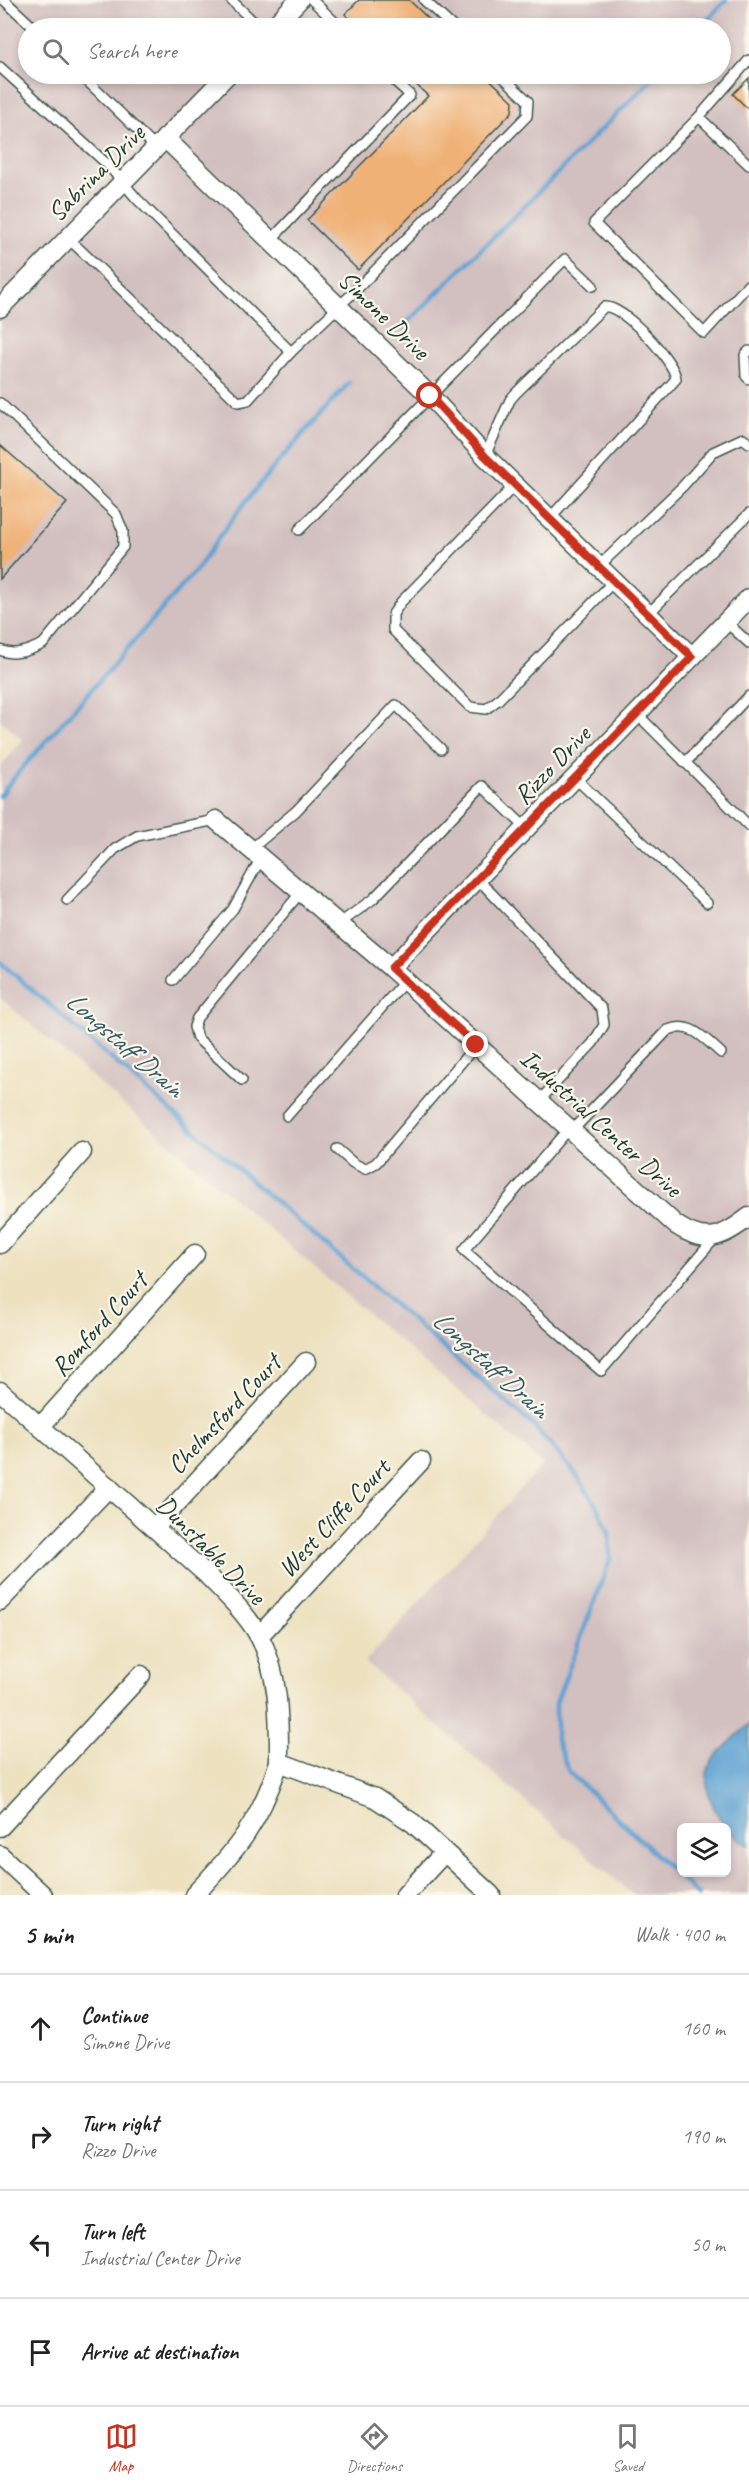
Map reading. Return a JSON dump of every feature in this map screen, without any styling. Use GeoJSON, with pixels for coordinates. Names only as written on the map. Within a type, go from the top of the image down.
{"type":"FeatureCollection","features":[{"type":"Feature","properties":{"kind":"street"},"geometry":{"type":"LineString","coordinates":[[282,18],[299,0]]}},
{"type":"Feature","properties":{"kind":"street","name":"Sabrina Drive"},"geometry":{"type":"LineString","coordinates":[[0,308],[218,84]]}},
{"type":"Feature","properties":{"kind":"street","name":"Simone Drive"},"geometry":{"type":"LineString","coordinates":[[161,143],[270,241],[430,396],[485,456],[692,657]]}},
{"type":"Feature","properties":{"kind":"street","name":"Rizzo Drive"},"geometry":{"type":"LineString","coordinates":[[391,968],[749,598]]}},
{"type":"Feature","properties":{"kind":"street","name":"Industrial Center Drive"},"geometry":{"type":"LineString","coordinates":[[216,820],[391,968],[676,1225],[691,1235],[715,1238]]}},
{"type":"Feature","properties":{"kind":"street"},"geometry":{"type":"LineString","coordinates":[[0,1244],[82,1152]]}},
{"type":"Feature","properties":{"kind":"street"},"geometry":{"type":"LineString","coordinates":[[715,1238],[749,1217]]}},
{"type":"Feature","properties":{"kind":"street","name":"Romford Court"},"geometry":{"type":"LineString","coordinates":[[40,1427],[195,1254]]}},
{"type":"Feature","properties":{"kind":"street","name":"Chelmsford Court"},"geometry":{"type":"LineString","coordinates":[[155,1527],[306,1362]]}},
{"type":"Feature","properties":{"kind":"street","name":"Dunstable Drive"},"geometry":{"type":"LineString","coordinates":[[0,1391],[205,1573],[233,1602],[259,1636],[270,1665],[276,1691],[279,1716],[279,1762]]}},
{"type":"Feature","properties":{"kind":"street","name":"West Cliffe Court"},"geometry":{"type":"LineString","coordinates":[[259,1636],[421,1461]]}},
{"type":"Feature","properties":{"kind":"street"},"geometry":{"type":"LineString","coordinates":[[0,1601],[109,1487]]}},
{"type":"Feature","properties":{"kind":"street"},"geometry":{"type":"LineString","coordinates":[[0,1827],[141,1675]]}},
{"type":"Feature","properties":{"kind":"street"},"geometry":{"type":"LineString","coordinates":[[194,1895],[244,1839],[262,1807],[279,1762],[375,1797],[412,1824],[491,1895]]}},
{"type":"Feature","properties":{"kind":"street"},"geometry":{"type":"LineString","coordinates":[[405,1895],[444,1853]]}},
{"type":"Feature","properties":{"kind":"street"},"geometry":{"type":"LineString","coordinates":[[0,1855],[41,1894]]}},
{"type":"Feature","properties":{"kind":"lane"},"geometry":{"type":"LineString","coordinates":[[4,0],[23,18]]}},
{"type":"Feature","properties":{"kind":"lane"},"geometry":{"type":"LineString","coordinates":[[231,0],[250,18]]}},
{"type":"Feature","properties":{"kind":"lane"},"geometry":{"type":"LineString","coordinates":[[312,0],[331,18]]}},
{"type":"Feature","properties":{"kind":"lane"},"geometry":{"type":"LineString","coordinates":[[424,0],[443,18]]}},
{"type":"Feature","properties":{"kind":"lane"},"geometry":{"type":"LineString","coordinates":[[731,81],[749,60]]}},
{"type":"Feature","properties":{"kind":"lane"},"geometry":{"type":"LineString","coordinates":[[0,67],[18,83]]}},
{"type":"Feature","properties":{"kind":"lane"},"geometry":{"type":"LineString","coordinates":[[19,84],[108,165],[291,352]]}},
{"type":"Feature","properties":{"kind":"lane"},"geometry":{"type":"LineString","coordinates":[[92,84],[161,143]]}},
{"type":"Feature","properties":{"kind":"lane"},"geometry":{"type":"LineString","coordinates":[[270,241],[410,95],[398,84]]}},
{"type":"Feature","properties":{"kind":"lane"},"geometry":{"type":"LineString","coordinates":[[68,238],[238,402],[248,400],[291,352],[527,116],[528,101],[510,84]]}},
{"type":"Feature","properties":{"kind":"lane"},"geometry":{"type":"LineString","coordinates":[[728,84],[699,117],[594,223],[704,333],[749,284]]}},
{"type":"Feature","properties":{"kind":"lane"},"geometry":{"type":"LineString","coordinates":[[699,117],[749,165]]}},
{"type":"Feature","properties":{"kind":"lane"},"geometry":{"type":"LineString","coordinates":[[299,530],[565,259],[592,286]]}},
{"type":"Feature","properties":{"kind":"lane"},"geometry":{"type":"LineString","coordinates":[[485,456],[510,400],[515,394],[604,307],[615,308],[625,316],[668,359],[676,379],[550,518]]}},
{"type":"Feature","properties":{"kind":"lane"},"geometry":{"type":"LineString","coordinates":[[749,351],[745,355],[749,379]]}},
{"type":"Feature","properties":{"kind":"lane"},"geometry":{"type":"LineString","coordinates":[[0,403],[116,513],[123,531],[123,547],[43,644],[25,652],[0,651]]}},
{"type":"Feature","properties":{"kind":"lane"},"geometry":{"type":"LineString","coordinates":[[598,566],[683,486],[713,452],[743,438],[749,443]]}},
{"type":"Feature","properties":{"kind":"lane"},"geometry":{"type":"LineString","coordinates":[[515,485],[393,614],[393,630],[470,707],[486,709],[498,700],[614,581]]}},
{"type":"Feature","properties":{"kind":"lane"},"geometry":{"type":"LineString","coordinates":[[648,614],[749,514]]}},
{"type":"Feature","properties":{"kind":"lane"},"geometry":{"type":"LineString","coordinates":[[726,622],[749,643]]}},
{"type":"Feature","properties":{"kind":"lane"},"geometry":{"type":"LineString","coordinates":[[685,762],[749,696]]}},
{"type":"Feature","properties":{"kind":"lane"},"geometry":{"type":"LineString","coordinates":[[173,980],[233,909],[256,854],[396,705],[441,749]]}},
{"type":"Feature","properties":{"kind":"lane"},"geometry":{"type":"LineString","coordinates":[[637,714],[749,826]]}},
{"type":"Feature","properties":{"kind":"lane"},"geometry":{"type":"LineString","coordinates":[[575,778],[707,903]]}},
{"type":"Feature","properties":{"kind":"lane"},"geometry":{"type":"LineString","coordinates":[[339,924],[373,900],[482,786],[526,828]]}},
{"type":"Feature","properties":{"kind":"lane"},"geometry":{"type":"LineString","coordinates":[[67,900],[115,849],[137,836],[216,820]]}},
{"type":"Feature","properties":{"kind":"lane"},"geometry":{"type":"LineString","coordinates":[[477,878],[602,1009],[604,1025],[593,1043],[539,1101]]}},
{"type":"Feature","properties":{"kind":"lane"},"geometry":{"type":"LineString","coordinates":[[242,1080],[197,1038],[194,1027],[197,1018],[301,892]]}},
{"type":"Feature","properties":{"kind":"lane"},"geometry":{"type":"LineString","coordinates":[[287,1116],[405,981]]}},
{"type":"Feature","properties":{"kind":"lane"},"geometry":{"type":"LineString","coordinates":[[715,1238],[601,1371],[464,1250],[571,1130],[668,1030],[679,1026],[687,1027],[698,1033],[721,1053]]}},
{"type":"Feature","properties":{"kind":"lane"},"geometry":{"type":"LineString","coordinates":[[337,1149],[365,1169],[376,1163],[476,1045]]}},
{"type":"Feature","properties":{"kind":"shaded area"},"geometry":{"type":"Polygon","coordinates":[[[0,0],[749,0],[749,1895],[633,1895],[365,1662],[543,1464],[0,998],[0,767],[23,740],[0,720],[0,0]]]}},
{"type":"Feature","properties":{"kind":"water"},"geometry":{"type":"Polygon","coordinates":[[[749,1724],[749,1845],[731,1832],[731,1823],[724,1823],[710,1799],[707,1775],[710,1764],[749,1724]]]}},
{"type":"Feature","properties":{"kind":"building"},"geometry":{"type":"Polygon","coordinates":[[[359,0],[409,0],[428,18],[349,18],[345,14],[359,0]]]}},
{"type":"Feature","properties":{"kind":"building"},"geometry":{"type":"Polygon","coordinates":[[[749,78],[749,110],[733,94],[749,78]]]}},
{"type":"Feature","properties":{"kind":"building"},"geometry":{"type":"Polygon","coordinates":[[[415,84],[495,84],[513,101],[512,112],[358,270],[307,220],[428,96],[415,84]]]}},
{"type":"Feature","properties":{"kind":"building"},"geometry":{"type":"Polygon","coordinates":[[[0,445],[67,503],[0,579],[0,445]]]}},
{"type":"Feature","properties":{"kind":"waterway"},"geometry":{"type":"LineString","coordinates":[[709,18],[726,0]]}},
{"type":"Feature","properties":{"kind":"waterway"},"geometry":{"type":"LineString","coordinates":[[403,327],[647,84]]}},
{"type":"Feature","properties":{"kind":"waterway","name":"Longstaff Drain"},"geometry":{"type":"LineString","coordinates":[[0,796],[199,567],[251,495],[349,383]]}},
{"type":"Feature","properties":{"kind":"waterway","name":"Longstaff Drain"},"geometry":{"type":"LineString","coordinates":[[0,962],[534,1426],[575,1473],[596,1505],[609,1531],[610,1560],[556,1703],[556,1740],[569,1772],[698,1895]]}},
{"type":"Feature","properties":{"kind":"route"},"geometry":{"type":"LineString","coordinates":[[430,396],[485,456],[692,657],[391,968],[476,1045]]}}]}
